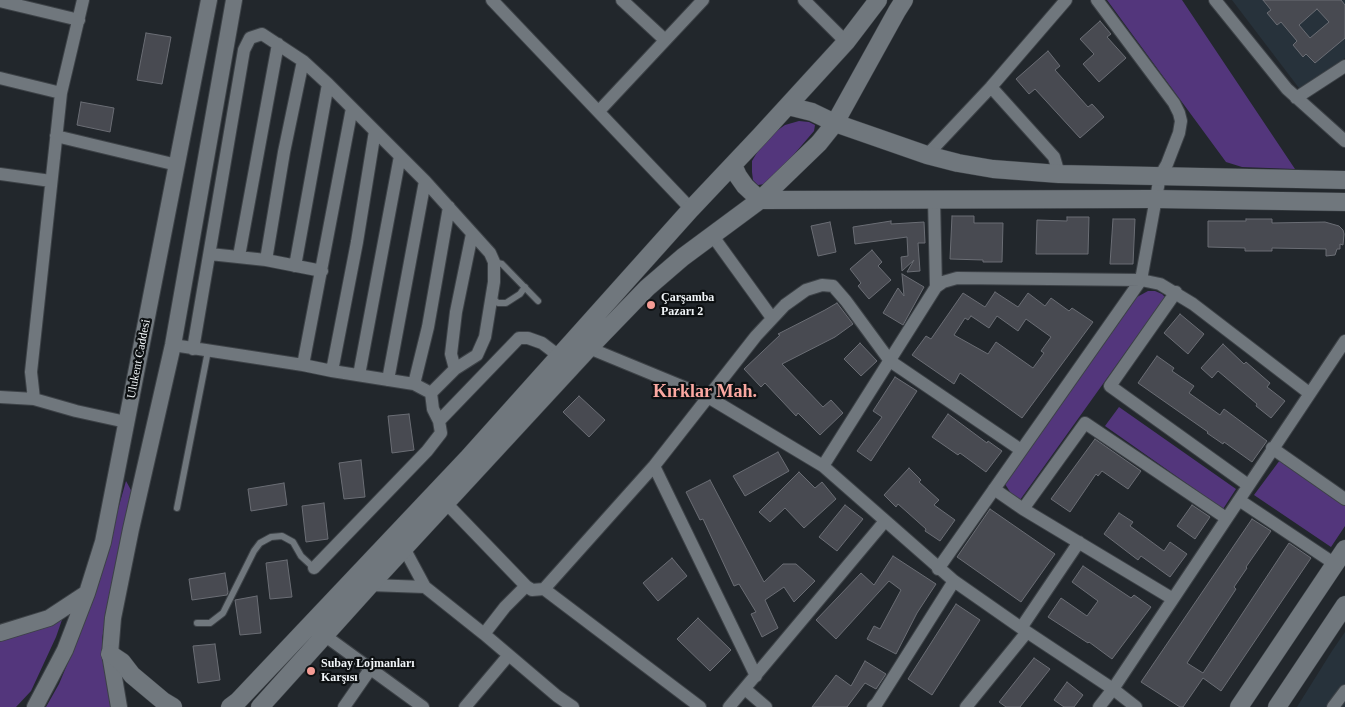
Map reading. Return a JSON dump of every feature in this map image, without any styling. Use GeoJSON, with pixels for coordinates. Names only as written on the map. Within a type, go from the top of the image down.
{"type":"FeatureCollection","features":[{"type":"Feature","properties":{"kind":"main road"},"geometry":{"type":"LineString","coordinates":[[230,707],[238,701],[467,459],[691,209],[846,42],[878,0]]}},
{"type":"Feature","properties":{"kind":"main road"},"geometry":{"type":"LineString","coordinates":[[260,707],[404,548],[647,288],[712,235],[760,200],[803,160],[835,123],[896,11],[904,0]]}},
{"type":"Feature","properties":{"kind":"main road"},"geometry":{"type":"LineString","coordinates":[[788,106],[812,112],[835,123],[927,155],[993,169],[1059,174],[1345,180]]}},
{"type":"Feature","properties":{"kind":"main road"},"geometry":{"type":"LineString","coordinates":[[733,165],[745,186],[760,200],[1155,199],[1345,202]]}},
{"type":"Feature","properties":{"kind":"main road"},"geometry":{"type":"LineString","coordinates":[[1239,707],[1345,549]]}},
{"type":"Feature","properties":{"kind":"main road"},"geometry":{"type":"LineString","coordinates":[[1277,707],[1345,605]]}},
{"type":"Feature","properties":{"kind":"main road"},"geometry":{"type":"LineString","coordinates":[[110,654],[122,662],[132,675],[172,707]]}},
{"type":"Feature","properties":{"kind":"street"},"geometry":{"type":"LineString","coordinates":[[34,398],[31,372],[60,93],[83,0]]}},
{"type":"Feature","properties":{"kind":"street","name":"Ulukent Caddesi"},"geometry":{"type":"LineString","coordinates":[[35,707],[65,650],[87,593],[103,542],[209,0]]}},
{"type":"Feature","properties":{"kind":"street"},"geometry":{"type":"LineString","coordinates":[[119,707],[110,654],[113,618],[172,345],[234,0]]}},
{"type":"Feature","properties":{"kind":"street"},"geometry":{"type":"LineString","coordinates":[[492,0],[691,209]]}},
{"type":"Feature","properties":{"kind":"street"},"geometry":{"type":"LineString","coordinates":[[622,0],[665,40]]}},
{"type":"Feature","properties":{"kind":"street"},"geometry":{"type":"LineString","coordinates":[[599,111],[703,0]]}},
{"type":"Feature","properties":{"kind":"street"},"geometry":{"type":"LineString","coordinates":[[804,0],[846,42]]}},
{"type":"Feature","properties":{"kind":"street"},"geometry":{"type":"LineString","coordinates":[[927,155],[991,87],[1066,0]]}},
{"type":"Feature","properties":{"kind":"street"},"geometry":{"type":"LineString","coordinates":[[938,569],[1141,280],[1160,176],[1167,164],[1179,133],[1181,121],[1179,113],[1097,0]]}},
{"type":"Feature","properties":{"kind":"street"},"geometry":{"type":"LineString","coordinates":[[1216,0],[1278,79],[1296,98],[1345,142]]}},
{"type":"Feature","properties":{"kind":"street"},"geometry":{"type":"LineString","coordinates":[[0,1],[79,20]]}},
{"type":"Feature","properties":{"kind":"street"},"geometry":{"type":"LineString","coordinates":[[193,349],[244,50],[250,38],[262,34],[303,61],[328,84],[425,181],[490,253],[494,262],[494,282],[485,337],[477,355],[455,370],[431,394]]}},
{"type":"Feature","properties":{"kind":"street"},"geometry":{"type":"LineString","coordinates":[[239,256],[278,44]]}},
{"type":"Feature","properties":{"kind":"street"},"geometry":{"type":"LineString","coordinates":[[266,260],[284,152],[303,61]]}},
{"type":"Feature","properties":{"kind":"street"},"geometry":{"type":"LineString","coordinates":[[1296,98],[1345,66]]}},
{"type":"Feature","properties":{"kind":"street"},"geometry":{"type":"LineString","coordinates":[[0,78],[60,93]]}},
{"type":"Feature","properties":{"kind":"street"},"geometry":{"type":"LineString","coordinates":[[295,266],[328,84]]}},
{"type":"Feature","properties":{"kind":"street"},"geometry":{"type":"LineString","coordinates":[[991,87],[1054,156],[1059,174]]}},
{"type":"Feature","properties":{"kind":"street"},"geometry":{"type":"LineString","coordinates":[[303,365],[352,108]]}},
{"type":"Feature","properties":{"kind":"street"},"geometry":{"type":"LineString","coordinates":[[332,371],[357,242],[375,131]]}},
{"type":"Feature","properties":{"kind":"street"},"geometry":{"type":"LineString","coordinates":[[56,136],[177,165]]}},
{"type":"Feature","properties":{"kind":"street"},"geometry":{"type":"LineString","coordinates":[[359,376],[400,156]]}},
{"type":"Feature","properties":{"kind":"street"},"geometry":{"type":"LineString","coordinates":[[0,174],[52,181]]}},
{"type":"Feature","properties":{"kind":"street"},"geometry":{"type":"LineString","coordinates":[[388,380],[425,181]]}},
{"type":"Feature","properties":{"kind":"street"},"geometry":{"type":"LineString","coordinates":[[934,199],[936,287]]}},
{"type":"Feature","properties":{"kind":"street"},"geometry":{"type":"LineString","coordinates":[[414,384],[428,327],[449,207]]}},
{"type":"Feature","properties":{"kind":"street"},"geometry":{"type":"LineString","coordinates":[[455,370],[451,354],[456,312],[472,234]]}},
{"type":"Feature","properties":{"kind":"street"},"geometry":{"type":"LineString","coordinates":[[712,235],[772,318]]}},
{"type":"Feature","properties":{"kind":"street"},"geometry":{"type":"LineString","coordinates":[[210,254],[266,260],[322,271]]}},
{"type":"Feature","properties":{"kind":"street"},"geometry":{"type":"LineString","coordinates":[[823,466],[936,287],[943,282],[957,278],[1141,280],[1160,284],[1176,292],[1309,393]]}},
{"type":"Feature","properties":{"kind":"street"},"geometry":{"type":"LineString","coordinates":[[544,589],[654,466],[772,318],[785,305],[806,290],[822,285],[833,286],[890,361],[1021,450]]}},
{"type":"Feature","properties":{"kind":"street"},"geometry":{"type":"LineString","coordinates":[[1176,292],[1110,386],[1248,486]]}},
{"type":"Feature","properties":{"kind":"street"},"geometry":{"type":"LineString","coordinates":[[439,421],[519,338],[528,338],[542,343],[559,356]]}},
{"type":"Feature","properties":{"kind":"street"},"geometry":{"type":"LineString","coordinates":[[1099,707],[1113,689],[1345,341]]}},
{"type":"Feature","properties":{"kind":"street"},"geometry":{"type":"LineString","coordinates":[[172,345],[414,384],[431,394]]}},
{"type":"Feature","properties":{"kind":"street"},"geometry":{"type":"LineString","coordinates":[[589,348],[708,397],[823,466],[938,569],[1024,630],[1113,689],[1136,707]]}},
{"type":"Feature","properties":{"kind":"street"},"geometry":{"type":"LineString","coordinates":[[314,568],[427,451],[441,433],[439,421],[433,409],[431,394]]}},
{"type":"Feature","properties":{"kind":"street"},"geometry":{"type":"LineString","coordinates":[[0,397],[34,398],[76,411],[126,422]]}},
{"type":"Feature","properties":{"kind":"street"},"geometry":{"type":"LineString","coordinates":[[1023,509],[1085,423],[1226,518]]}},
{"type":"Feature","properties":{"kind":"street"},"geometry":{"type":"LineString","coordinates":[[1272,448],[1345,499]]}},
{"type":"Feature","properties":{"kind":"street"},"geometry":{"type":"LineString","coordinates":[[654,466],[756,676]]}},
{"type":"Feature","properties":{"kind":"street"},"geometry":{"type":"LineString","coordinates":[[994,489],[1023,509],[1173,599]]}},
{"type":"Feature","properties":{"kind":"street"},"geometry":{"type":"LineString","coordinates":[[1238,500],[1335,564]]}},
{"type":"Feature","properties":{"kind":"street"},"geometry":{"type":"LineString","coordinates":[[446,503],[526,586],[532,590],[544,589],[700,707]]}},
{"type":"Feature","properties":{"kind":"street"},"geometry":{"type":"LineString","coordinates":[[729,707],[884,521]]}},
{"type":"Feature","properties":{"kind":"street"},"geometry":{"type":"LineString","coordinates":[[966,707],[1024,630],[1079,542]]}},
{"type":"Feature","properties":{"kind":"street"},"geometry":{"type":"LineString","coordinates":[[404,548],[425,587],[557,696],[573,707]]}},
{"type":"Feature","properties":{"kind":"street"},"geometry":{"type":"LineString","coordinates":[[873,707],[954,581]]}},
{"type":"Feature","properties":{"kind":"street"},"geometry":{"type":"LineString","coordinates":[[370,585],[425,587]]}},
{"type":"Feature","properties":{"kind":"street"},"geometry":{"type":"LineString","coordinates":[[484,634],[505,607],[526,586]]}},
{"type":"Feature","properties":{"kind":"street"},"geometry":{"type":"LineString","coordinates":[[0,633],[49,618],[87,593]]}},
{"type":"Feature","properties":{"kind":"street"},"geometry":{"type":"LineString","coordinates":[[324,635],[423,707]]}},
{"type":"Feature","properties":{"kind":"street"},"geometry":{"type":"LineString","coordinates":[[465,707],[508,656]]}},
{"type":"Feature","properties":{"kind":"street"},"geometry":{"type":"LineString","coordinates":[[344,707],[371,668]]}},
{"type":"Feature","properties":{"kind":"street"},"geometry":{"type":"LineString","coordinates":[[745,689],[766,707]]}},
{"type":"Feature","properties":{"kind":"street"},"geometry":{"type":"LineString","coordinates":[[1333,707],[1345,690]]}},
{"type":"Feature","properties":{"kind":"lane"},"geometry":{"type":"LineString","coordinates":[[494,262],[502,264],[538,301]]}},
{"type":"Feature","properties":{"kind":"lane"},"geometry":{"type":"LineString","coordinates":[[491,298],[498,304],[506,304],[525,288]]}},
{"type":"Feature","properties":{"kind":"lane"},"geometry":{"type":"LineString","coordinates":[[177,508],[208,351]]}},
{"type":"Feature","properties":{"kind":"lane"},"geometry":{"type":"LineString","coordinates":[[197,623],[210,623],[223,613],[254,551],[260,542],[270,537],[282,536],[293,542],[301,556],[314,568]]}},
{"type":"Feature","properties":{"kind":"shaded area"},"geometry":{"type":"Polygon","coordinates":[[[1107,0],[1182,0],[1295,169],[1242,167],[1226,162],[1107,0]]]}},
{"type":"Feature","properties":{"kind":"shaded area"},"geometry":{"type":"Polygon","coordinates":[[[1232,0],[1345,0],[1345,58],[1307,85],[1299,88],[1232,0]]]}},
{"type":"Feature","properties":{"kind":"shaded area"},"geometry":{"type":"Polygon","coordinates":[[[799,121],[815,125],[814,131],[765,184],[758,185],[753,180],[752,161],[758,151],[775,132],[785,125],[799,121]]]}},
{"type":"Feature","properties":{"kind":"shaded area"},"geometry":{"type":"Polygon","coordinates":[[[1148,291],[1155,291],[1165,297],[1020,500],[1012,495],[1005,484],[1137,297],[1148,291]]]}},
{"type":"Feature","properties":{"kind":"shaded area"},"geometry":{"type":"Polygon","coordinates":[[[1119,407],[1236,489],[1223,509],[1105,426],[1119,407]]]}},
{"type":"Feature","properties":{"kind":"shaded area"},"geometry":{"type":"Polygon","coordinates":[[[1280,460],[1345,505],[1345,526],[1331,547],[1254,495],[1280,460]]]}},
{"type":"Feature","properties":{"kind":"shaded area"},"geometry":{"type":"Polygon","coordinates":[[[126,481],[132,492],[112,597],[102,638],[112,707],[46,707],[59,684],[77,641],[106,552],[126,481]]]}},
{"type":"Feature","properties":{"kind":"shaded area"},"geometry":{"type":"Polygon","coordinates":[[[64,614],[56,637],[31,691],[16,707],[0,707],[0,636],[64,614]]]}},
{"type":"Feature","properties":{"kind":"shaded area"},"geometry":{"type":"Polygon","coordinates":[[[1345,632],[1345,707],[1297,707],[1332,651],[1345,632]]]}},
{"type":"Feature","properties":{"kind":"building"},"geometry":{"type":"Polygon","coordinates":[[[1263,0],[1341,0],[1345,5],[1345,38],[1315,63],[1306,54],[1303,57],[1293,45],[1297,41],[1281,22],[1277,25],[1267,13],[1271,10],[1263,0]],[[1317,9],[1299,25],[1310,38],[1329,22],[1317,9]]]}},
{"type":"Feature","properties":{"kind":"building"},"geometry":{"type":"Polygon","coordinates":[[[1100,21],[1111,34],[1107,37],[1126,58],[1099,82],[1083,64],[1094,54],[1080,39],[1100,21]]]}},
{"type":"Feature","properties":{"kind":"building"},"geometry":{"type":"Polygon","coordinates":[[[146,33],[171,37],[162,84],[137,80],[146,33]]]}},
{"type":"Feature","properties":{"kind":"building"},"geometry":{"type":"Polygon","coordinates":[[[1048,51],[1060,66],[1055,70],[1088,107],[1092,104],[1104,117],[1080,138],[1035,89],[1029,94],[1016,79],[1048,51]]]}},
{"type":"Feature","properties":{"kind":"building"},"geometry":{"type":"Polygon","coordinates":[[[81,102],[114,108],[110,132],[77,125],[81,102]]]}},
{"type":"Feature","properties":{"kind":"building"},"geometry":{"type":"Polygon","coordinates":[[[952,216],[974,216],[974,223],[1003,223],[1002,262],[950,259],[952,216]]]}},
{"type":"Feature","properties":{"kind":"building"},"geometry":{"type":"Polygon","coordinates":[[[1067,217],[1089,217],[1088,254],[1036,254],[1037,220],[1067,221],[1067,217]]]}},
{"type":"Feature","properties":{"kind":"building"},"geometry":{"type":"Polygon","coordinates":[[[1113,219],[1135,219],[1133,264],[1110,264],[1113,219]]]}},
{"type":"Feature","properties":{"kind":"building"},"geometry":{"type":"Polygon","coordinates":[[[1246,219],[1272,219],[1272,223],[1325,222],[1339,226],[1343,230],[1343,245],[1340,244],[1340,249],[1337,249],[1335,255],[1326,256],[1326,249],[1272,248],[1272,251],[1245,251],[1245,248],[1208,247],[1208,221],[1246,221],[1246,219]]]}},
{"type":"Feature","properties":{"kind":"building"},"geometry":{"type":"Polygon","coordinates":[[[891,221],[891,224],[924,222],[925,243],[918,243],[920,271],[907,272],[914,260],[902,271],[901,257],[908,256],[907,237],[855,244],[853,227],[891,221]]]}},
{"type":"Feature","properties":{"kind":"building"},"geometry":{"type":"Polygon","coordinates":[[[830,222],[836,252],[818,256],[811,226],[830,222]]]}},
{"type":"Feature","properties":{"kind":"building"},"geometry":{"type":"Polygon","coordinates":[[[872,250],[882,262],[878,266],[891,280],[869,299],[858,286],[861,283],[850,269],[872,250]]]}},
{"type":"Feature","properties":{"kind":"building"},"geometry":{"type":"Polygon","coordinates":[[[902,274],[924,287],[903,325],[883,313],[898,288],[904,296],[902,274]]]}},
{"type":"Feature","properties":{"kind":"building"},"geometry":{"type":"Polygon","coordinates":[[[995,292],[1018,307],[1028,293],[1045,306],[1051,298],[1069,311],[1072,308],[1093,322],[1022,418],[960,373],[954,384],[912,355],[926,336],[931,339],[963,293],[985,307],[995,292]],[[971,316],[968,320],[965,318],[954,335],[988,354],[996,342],[1033,368],[1044,353],[1041,351],[1051,337],[1026,319],[1018,331],[997,316],[989,328],[971,316]]]}},
{"type":"Feature","properties":{"kind":"building"},"geometry":{"type":"Polygon","coordinates":[[[837,303],[853,324],[835,337],[782,364],[823,407],[831,400],[843,413],[820,435],[798,413],[796,416],[765,383],[761,387],[744,369],[780,335],[778,334],[837,303]]]}},
{"type":"Feature","properties":{"kind":"building"},"geometry":{"type":"Polygon","coordinates":[[[1180,314],[1204,334],[1188,354],[1164,333],[1180,314]]]}},
{"type":"Feature","properties":{"kind":"building"},"geometry":{"type":"Polygon","coordinates":[[[860,343],[877,361],[861,376],[844,359],[860,343]]]}},
{"type":"Feature","properties":{"kind":"building"},"geometry":{"type":"Polygon","coordinates":[[[1223,344],[1244,364],[1246,362],[1270,383],[1267,387],[1285,401],[1271,418],[1218,371],[1212,378],[1201,368],[1223,344]]]}},
{"type":"Feature","properties":{"kind":"building"},"geometry":{"type":"Polygon","coordinates":[[[1157,356],[1174,368],[1172,371],[1194,386],[1189,393],[1220,415],[1224,409],[1267,441],[1252,462],[1224,442],[1223,444],[1207,433],[1138,383],[1157,356]]]}},
{"type":"Feature","properties":{"kind":"building"},"geometry":{"type":"Polygon","coordinates":[[[895,377],[917,391],[871,461],[857,451],[882,417],[873,411],[895,377]]]}},
{"type":"Feature","properties":{"kind":"building"},"geometry":{"type":"Polygon","coordinates":[[[579,396],[605,420],[589,437],[563,412],[579,396]]]}},
{"type":"Feature","properties":{"kind":"building"},"geometry":{"type":"Polygon","coordinates":[[[409,414],[414,450],[392,453],[388,416],[409,414]]]}},
{"type":"Feature","properties":{"kind":"building"},"geometry":{"type":"Polygon","coordinates":[[[948,414],[987,443],[988,441],[1002,451],[986,472],[960,453],[958,455],[932,437],[948,414]]]}},
{"type":"Feature","properties":{"kind":"building"},"geometry":{"type":"Polygon","coordinates":[[[1095,439],[1141,471],[1128,489],[1102,471],[1098,476],[1096,474],[1070,512],[1051,499],[1095,439]]]}},
{"type":"Feature","properties":{"kind":"building"},"geometry":{"type":"Polygon","coordinates":[[[778,452],[789,471],[745,496],[733,476],[778,452]]]}},
{"type":"Feature","properties":{"kind":"building"},"geometry":{"type":"Polygon","coordinates":[[[361,460],[365,497],[344,499],[339,463],[361,460]]]}},
{"type":"Feature","properties":{"kind":"building"},"geometry":{"type":"Polygon","coordinates":[[[909,468],[921,480],[919,482],[939,500],[934,505],[955,520],[940,541],[925,531],[926,529],[898,504],[896,507],[884,495],[909,468]]]}},
{"type":"Feature","properties":{"kind":"building"},"geometry":{"type":"Polygon","coordinates":[[[799,472],[815,488],[822,482],[836,499],[804,528],[785,508],[770,522],[759,512],[799,472]]]}},
{"type":"Feature","properties":{"kind":"building"},"geometry":{"type":"Polygon","coordinates":[[[710,480],[764,582],[783,564],[796,564],[815,581],[794,602],[784,587],[765,600],[778,628],[762,637],[751,614],[756,612],[739,584],[734,586],[703,519],[700,520],[686,492],[710,480]]]}},
{"type":"Feature","properties":{"kind":"building"},"geometry":{"type":"Polygon","coordinates":[[[284,483],[287,505],[251,511],[248,489],[284,483]]]}},
{"type":"Feature","properties":{"kind":"building"},"geometry":{"type":"Polygon","coordinates":[[[324,503],[328,539],[306,542],[302,506],[324,503]]]}},
{"type":"Feature","properties":{"kind":"building"},"geometry":{"type":"Polygon","coordinates":[[[845,505],[863,519],[837,551],[819,537],[845,505]]]}},
{"type":"Feature","properties":{"kind":"building"},"geometry":{"type":"Polygon","coordinates":[[[1192,505],[1210,517],[1195,539],[1177,526],[1192,505]]]}},
{"type":"Feature","properties":{"kind":"building"},"geometry":{"type":"Polygon","coordinates":[[[990,509],[1055,554],[1021,602],[957,557],[990,509]]]}},
{"type":"Feature","properties":{"kind":"building"},"geometry":{"type":"Polygon","coordinates":[[[1119,513],[1133,522],[1130,526],[1164,551],[1170,542],[1187,554],[1170,577],[1141,556],[1138,560],[1104,534],[1119,513]]]}},
{"type":"Feature","properties":{"kind":"building"},"geometry":{"type":"Polygon","coordinates":[[[1252,519],[1271,531],[1246,567],[1234,587],[1236,589],[1187,663],[1203,673],[1289,543],[1311,558],[1221,691],[1203,678],[1183,707],[1180,707],[1141,682],[1252,519]]]}},
{"type":"Feature","properties":{"kind":"building"},"geometry":{"type":"Polygon","coordinates":[[[893,556],[936,584],[917,613],[896,654],[867,639],[874,626],[880,629],[901,590],[889,581],[836,639],[816,620],[861,573],[874,585],[893,556]]]}},
{"type":"Feature","properties":{"kind":"building"},"geometry":{"type":"Polygon","coordinates":[[[672,558],[687,576],[658,601],[643,583],[672,558]]]}},
{"type":"Feature","properties":{"kind":"building"},"geometry":{"type":"Polygon","coordinates":[[[287,560],[292,597],[270,599],[266,563],[287,560]]]}},
{"type":"Feature","properties":{"kind":"building"},"geometry":{"type":"Polygon","coordinates":[[[1083,566],[1131,598],[1134,595],[1151,607],[1112,659],[1089,642],[1048,617],[1061,598],[1087,616],[1098,601],[1072,582],[1083,566]]]}},
{"type":"Feature","properties":{"kind":"building"},"geometry":{"type":"Polygon","coordinates":[[[225,573],[227,595],[192,600],[189,579],[225,573]]]}},
{"type":"Feature","properties":{"kind":"building"},"geometry":{"type":"Polygon","coordinates":[[[257,596],[261,633],[240,635],[235,600],[257,596]]]}},
{"type":"Feature","properties":{"kind":"building"},"geometry":{"type":"Polygon","coordinates":[[[956,604],[980,620],[932,695],[908,679],[956,604]]]}},
{"type":"Feature","properties":{"kind":"building"},"geometry":{"type":"Polygon","coordinates":[[[698,618],[731,650],[710,671],[677,639],[698,618]]]}},
{"type":"Feature","properties":{"kind":"building"},"geometry":{"type":"Polygon","coordinates":[[[215,644],[220,680],[198,683],[193,646],[215,644]]]}},
{"type":"Feature","properties":{"kind":"building"},"geometry":{"type":"Polygon","coordinates":[[[1034,658],[1050,669],[1020,707],[1006,707],[999,702],[1034,658]]]}},
{"type":"Feature","properties":{"kind":"building"},"geometry":{"type":"Polygon","coordinates":[[[865,661],[886,674],[876,689],[865,683],[847,707],[812,707],[836,675],[851,686],[865,661]]]}},
{"type":"Feature","properties":{"kind":"building"},"geometry":{"type":"Polygon","coordinates":[[[1067,682],[1083,695],[1074,707],[1064,707],[1054,700],[1067,682]]]}},
{"type":"Feature","properties":{"kind":"place","name":"Çarşamba Pazarı 2"},"geometry":{"type":"Point","coordinates":[651,305]}},
{"type":"Feature","properties":{"kind":"place","name":"Subay Lojmanları Karşısı"},"geometry":{"type":"Point","coordinates":[311,671]}},
{"type":"Feature","properties":{"kind":"district","name":"Kırklar Mah."},"geometry":{"type":"Point","coordinates":[705,392]}}]}
